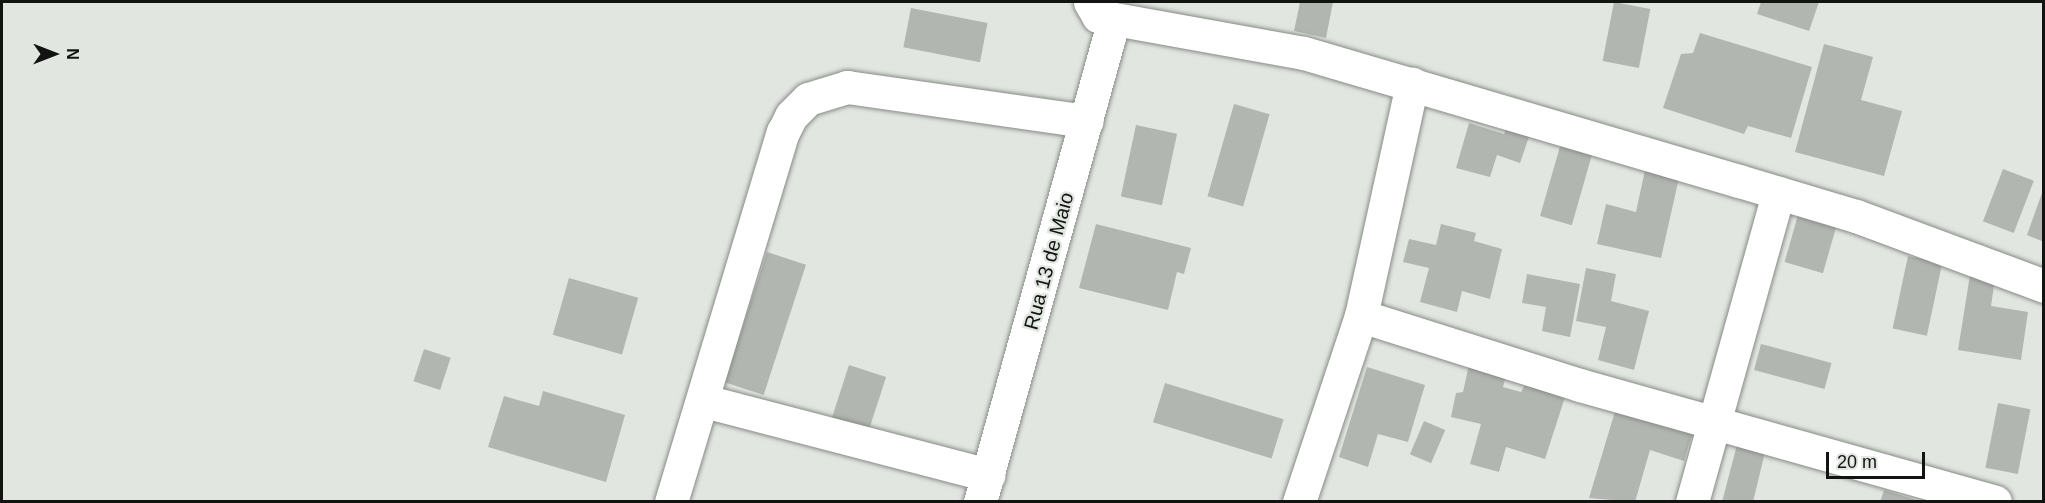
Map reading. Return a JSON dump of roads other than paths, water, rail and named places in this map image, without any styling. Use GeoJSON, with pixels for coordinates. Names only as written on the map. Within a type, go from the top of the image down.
{"type":"FeatureCollection","features":[{"type":"Feature","properties":{"kind":"street"},"geometry":{"type":"LineString","coordinates":[[1102,10],[1304,53],[1412,84],[1856,216],[2043,286]]}},
{"type":"Feature","properties":{"kind":"street","name":"Rua 13 de Maio"},"geometry":{"type":"LineString","coordinates":[[985,488],[1087,121],[1102,10]]}},
{"type":"Feature","properties":{"kind":"street"},"geometry":{"type":"LineString","coordinates":[[1299,501],[1361,316],[1412,84]]}},
{"type":"Feature","properties":{"kind":"street"},"geometry":{"type":"LineString","coordinates":[[671,501],[704,401],[783,132],[791,116],[808,99],[847,87],[1087,121]]}},
{"type":"Feature","properties":{"kind":"street"},"geometry":{"type":"LineString","coordinates":[[1692,501],[1778,194]]}},
{"type":"Feature","properties":{"kind":"street"},"geometry":{"type":"LineString","coordinates":[[1361,316],[1713,423],[1995,501]]}},
{"type":"Feature","properties":{"kind":"street"},"geometry":{"type":"LineString","coordinates":[[704,401],[985,488]]}}]}
